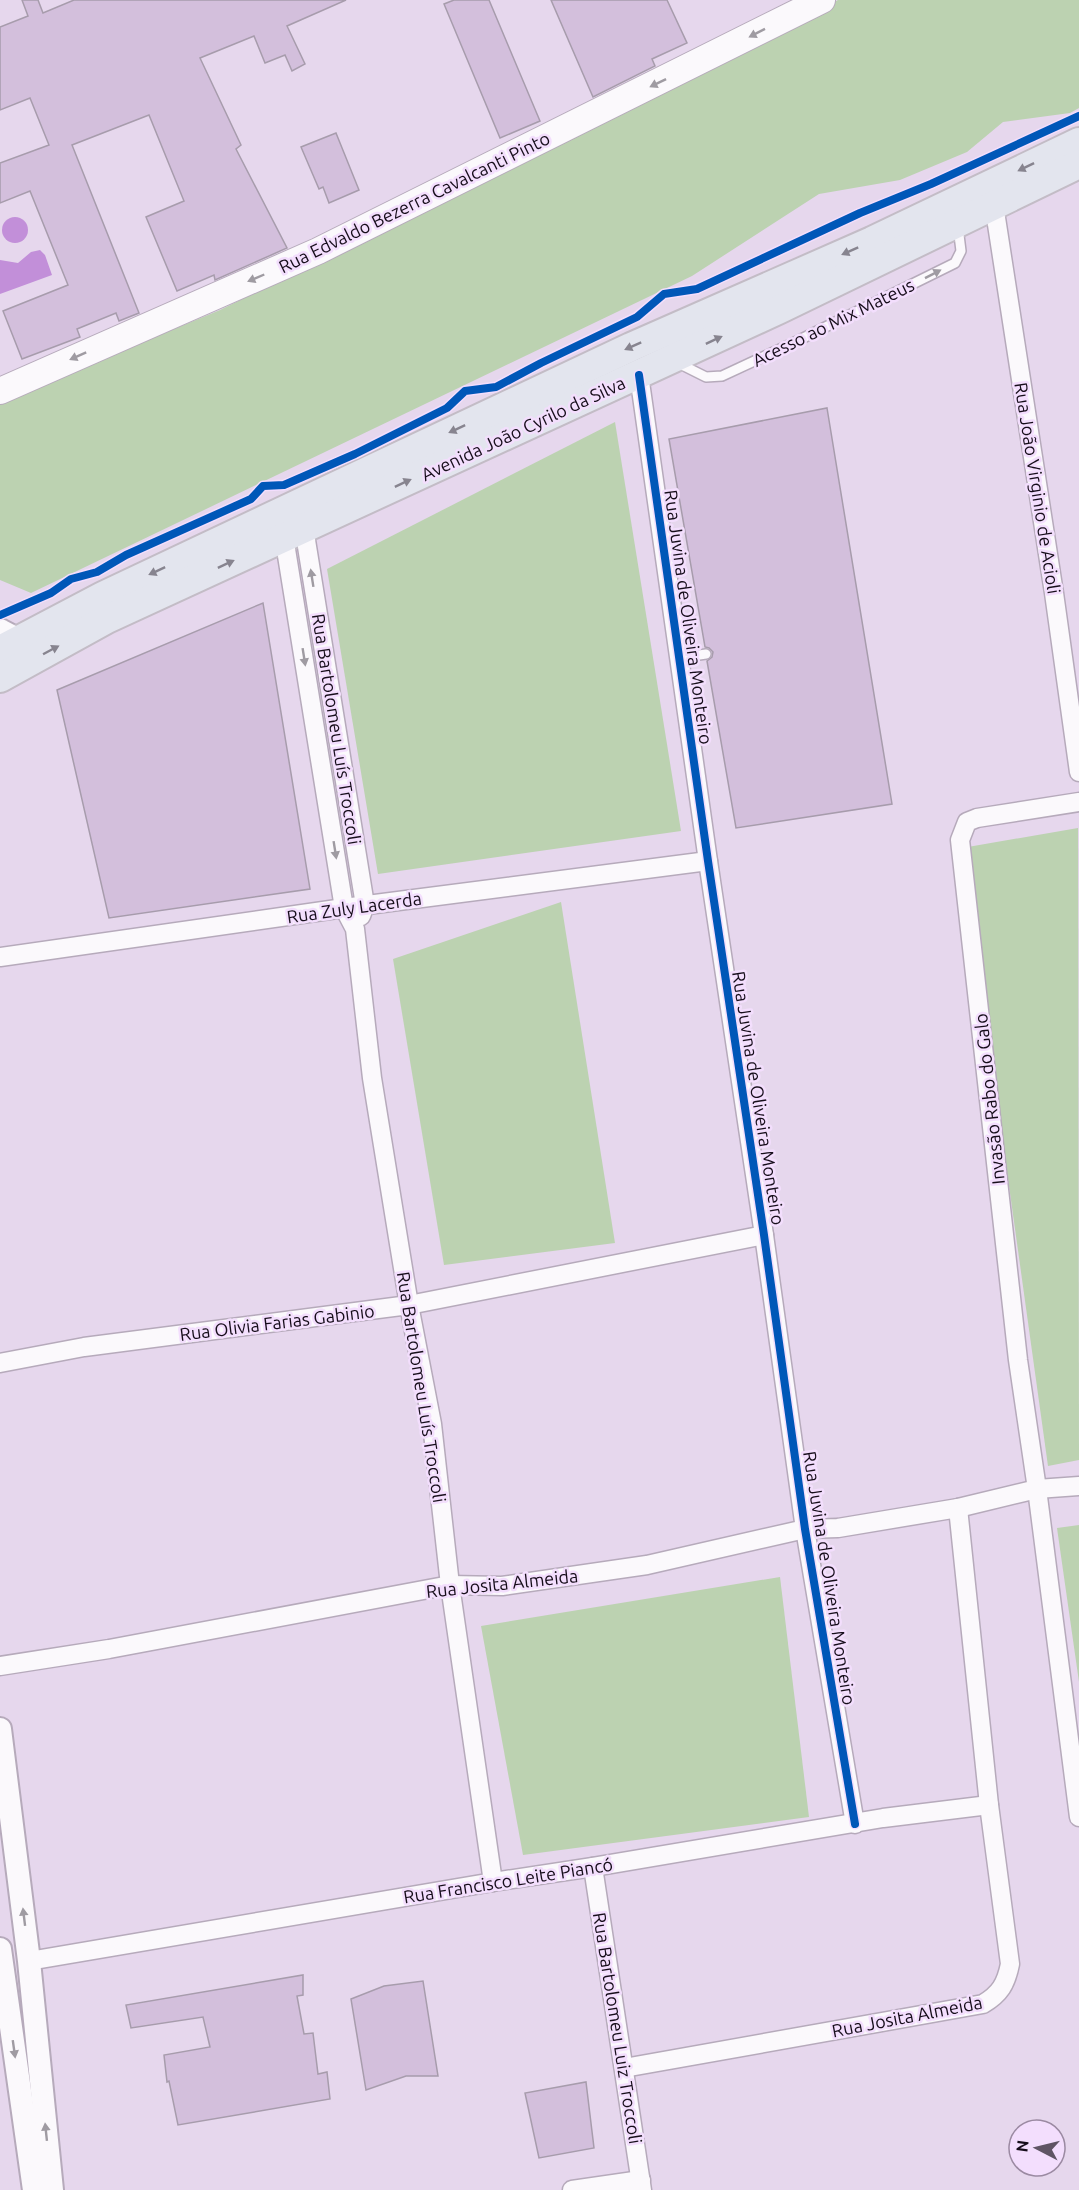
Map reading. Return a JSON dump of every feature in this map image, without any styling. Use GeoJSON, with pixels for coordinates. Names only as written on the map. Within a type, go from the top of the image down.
{"type":"FeatureCollection","features":[{"type":"Feature","properties":{"kind":"main road","name":"Rua Edvaldo Bezerra Cavalcanti Pinto"},"geometry":{"type":"LineString","coordinates":[[0,391],[318,252],[808,3]]}},
{"type":"Feature","properties":{"kind":"main road","name":"Avenida João Cyrilo da Silva"},"geometry":{"type":"LineString","coordinates":[[6,640],[631,347],[872,241],[1079,142]]}},
{"type":"Feature","properties":{"kind":"main road","name":"Avenida João Cyrilo da Silva"},"geometry":{"type":"LineString","coordinates":[[0,678],[107,619],[780,309],[1079,164]]}},
{"type":"Feature","properties":{"kind":"street","name":"Rua João Virginio de Acioli"},"geometry":{"type":"LineString","coordinates":[[994,205],[1054,593],[1079,772]]}},
{"type":"Feature","properties":{"kind":"street","name":"Rua Juvina de Oliveira Monteiro"},"geometry":{"type":"LineString","coordinates":[[639,375],[805,1528],[855,1824]]}},
{"type":"Feature","properties":{"kind":"street","name":"Rua Bartolomeu Luís Troccoli"},"geometry":{"type":"LineString","coordinates":[[294,533],[365,905],[355,929]]}},
{"type":"Feature","properties":{"kind":"street","name":"Rua Bartolomeu Luís Troccoli"},"geometry":{"type":"LineString","coordinates":[[294,533],[344,908],[355,929],[372,1078],[409,1305],[432,1424],[450,1585],[493,1882]]}},
{"type":"Feature","properties":{"kind":"street","name":"Invasão Rabo do Galo"},"geometry":{"type":"LineString","coordinates":[[1079,802],[977,818],[967,822],[960,840],[1018,1360],[1079,1817]]}},
{"type":"Feature","properties":{"kind":"street","name":"Rua Zuly Lacerda"},"geometry":{"type":"LineString","coordinates":[[0,957],[365,905],[708,861]]}},
{"type":"Feature","properties":{"kind":"street","name":"Rua Olivia Farias Gabinio"},"geometry":{"type":"LineString","coordinates":[[0,1363],[84,1347],[409,1305],[764,1235]]}},
{"type":"Feature","properties":{"kind":"street","name":"Rua Josita Almeida"},"geometry":{"type":"LineString","coordinates":[[0,1666],[109,1649],[450,1585],[502,1586],[647,1565],[805,1528],[838,1527],[958,1508],[1037,1489],[1079,1486]]}},
{"type":"Feature","properties":{"kind":"street","name":"Rua Josita Almeida"},"geometry":{"type":"LineString","coordinates":[[624,2068],[983,2004],[995,1997],[1003,1987],[1010,1964],[988,1805],[958,1508]]}},
{"type":"Feature","properties":{"kind":"street"},"geometry":{"type":"LineString","coordinates":[[0,1729],[29,1961],[52,2190]]}},
{"type":"Feature","properties":{"kind":"street","name":"Rua Francisco Leite Piancó"},"geometry":{"type":"LineString","coordinates":[[29,1961],[883,1818],[988,1805]]}},
{"type":"Feature","properties":{"kind":"street","name":"Rua Bartolomeu Luiz Troccoli"},"geometry":{"type":"LineString","coordinates":[[593,1867],[642,2185]]}},
{"type":"Feature","properties":{"kind":"street"},"geometry":{"type":"LineString","coordinates":[[1,1961],[33,2190]]}},
{"type":"Feature","properties":{"kind":"street"},"geometry":{"type":"LineString","coordinates":[[572,2190],[642,2185]]}},
{"type":"Feature","properties":{"kind":"lane"},"geometry":{"type":"LineString","coordinates":[[679,658],[706,654]]}},
{"type":"Feature","properties":{"kind":"green space"},"geometry":{"type":"Polygon","coordinates":[[[838,0],[1079,0],[1079,108],[1070,113],[1003,122],[967,152],[900,180],[819,194],[692,276],[31,593],[0,580],[0,401],[220,310],[726,62],[838,0]]]}},
{"type":"Feature","properties":{"kind":"green space"},"geometry":{"type":"Polygon","coordinates":[[[615,422],[681,831],[378,874],[327,569],[615,422]]]}},
{"type":"Feature","properties":{"kind":"green space"},"geometry":{"type":"Polygon","coordinates":[[[1078,828],[1079,1460],[1048,1466],[962,848],[1078,828]]]}},
{"type":"Feature","properties":{"kind":"green space"},"geometry":{"type":"Polygon","coordinates":[[[561,902],[615,1243],[444,1265],[393,959],[561,902]]]}},
{"type":"Feature","properties":{"kind":"green space"},"geometry":{"type":"Polygon","coordinates":[[[1079,1525],[1079,1682],[1057,1528],[1079,1525]]]}},
{"type":"Feature","properties":{"kind":"green space"},"geometry":{"type":"Polygon","coordinates":[[[780,1577],[809,1817],[523,1855],[481,1626],[780,1577]]]}},
{"type":"Feature","properties":{"kind":"shaded area"},"geometry":{"type":"Polygon","coordinates":[[[15,217],[24,221],[28,230],[24,239],[15,243],[6,239],[2,230],[6,221],[15,217]]]}},
{"type":"Feature","properties":{"kind":"shaded area"},"geometry":{"type":"Polygon","coordinates":[[[40,250],[45,255],[52,275],[0,294],[0,260],[18,263],[31,252],[40,250]]]}},
{"type":"Feature","properties":{"kind":"building"},"geometry":{"type":"Polygon","coordinates":[[[22,0],[38,0],[43,13],[74,0],[346,0],[287,26],[305,64],[292,71],[285,55],[265,63],[254,36],[200,58],[241,145],[236,149],[287,248],[215,280],[214,275],[177,291],[146,217],[184,201],[149,115],[72,145],[139,313],[119,321],[116,313],[77,329],[80,337],[22,359],[3,311],[68,285],[30,191],[0,203],[0,163],[49,145],[30,98],[0,110],[0,27],[28,16],[22,0]]]}},
{"type":"Feature","properties":{"kind":"building"},"geometry":{"type":"Polygon","coordinates":[[[454,0],[489,0],[540,121],[500,138],[444,4],[454,0]]]}},
{"type":"Feature","properties":{"kind":"building"},"geometry":{"type":"Polygon","coordinates":[[[551,0],[667,0],[687,43],[652,59],[655,66],[593,97],[551,0]]]}},
{"type":"Feature","properties":{"kind":"building"},"geometry":{"type":"Polygon","coordinates":[[[336,133],[359,190],[329,203],[323,187],[319,189],[301,147],[336,133]]]}},
{"type":"Feature","properties":{"kind":"building"},"geometry":{"type":"Polygon","coordinates":[[[827,408],[892,804],[736,828],[707,661],[712,657],[713,652],[705,647],[669,439],[827,408]]]}},
{"type":"Feature","properties":{"kind":"building"},"geometry":{"type":"Polygon","coordinates":[[[263,603],[310,889],[109,918],[57,690],[263,603]]]}},
{"type":"Feature","properties":{"kind":"building"},"geometry":{"type":"Polygon","coordinates":[[[303,1975],[303,1995],[297,1996],[304,2034],[313,2033],[318,2074],[327,2072],[330,2099],[178,2125],[169,2081],[167,2082],[164,2055],[210,2047],[203,2017],[131,2028],[126,2005],[303,1975]]]}},
{"type":"Feature","properties":{"kind":"building"},"geometry":{"type":"Polygon","coordinates":[[[423,1981],[438,2076],[406,2076],[366,2090],[351,1999],[384,1986],[423,1981]]]}},
{"type":"Feature","properties":{"kind":"building"},"geometry":{"type":"Polygon","coordinates":[[[586,2082],[594,2148],[539,2158],[525,2093],[586,2082]]]}},
{"type":"Feature","properties":{"kind":"cycle path"},"geometry":{"type":"LineString","coordinates":[[0,615],[51,593],[71,579],[97,572],[126,555],[251,499],[263,486],[284,485],[355,454],[447,408],[465,391],[496,387],[637,317],[664,294],[697,289],[860,213],[931,184],[1079,116]]}},
{"type":"Feature","properties":{"kind":"cycle path"},"geometry":{"type":"LineString","coordinates":[[639,375],[805,1529],[855,1824]]}}]}
